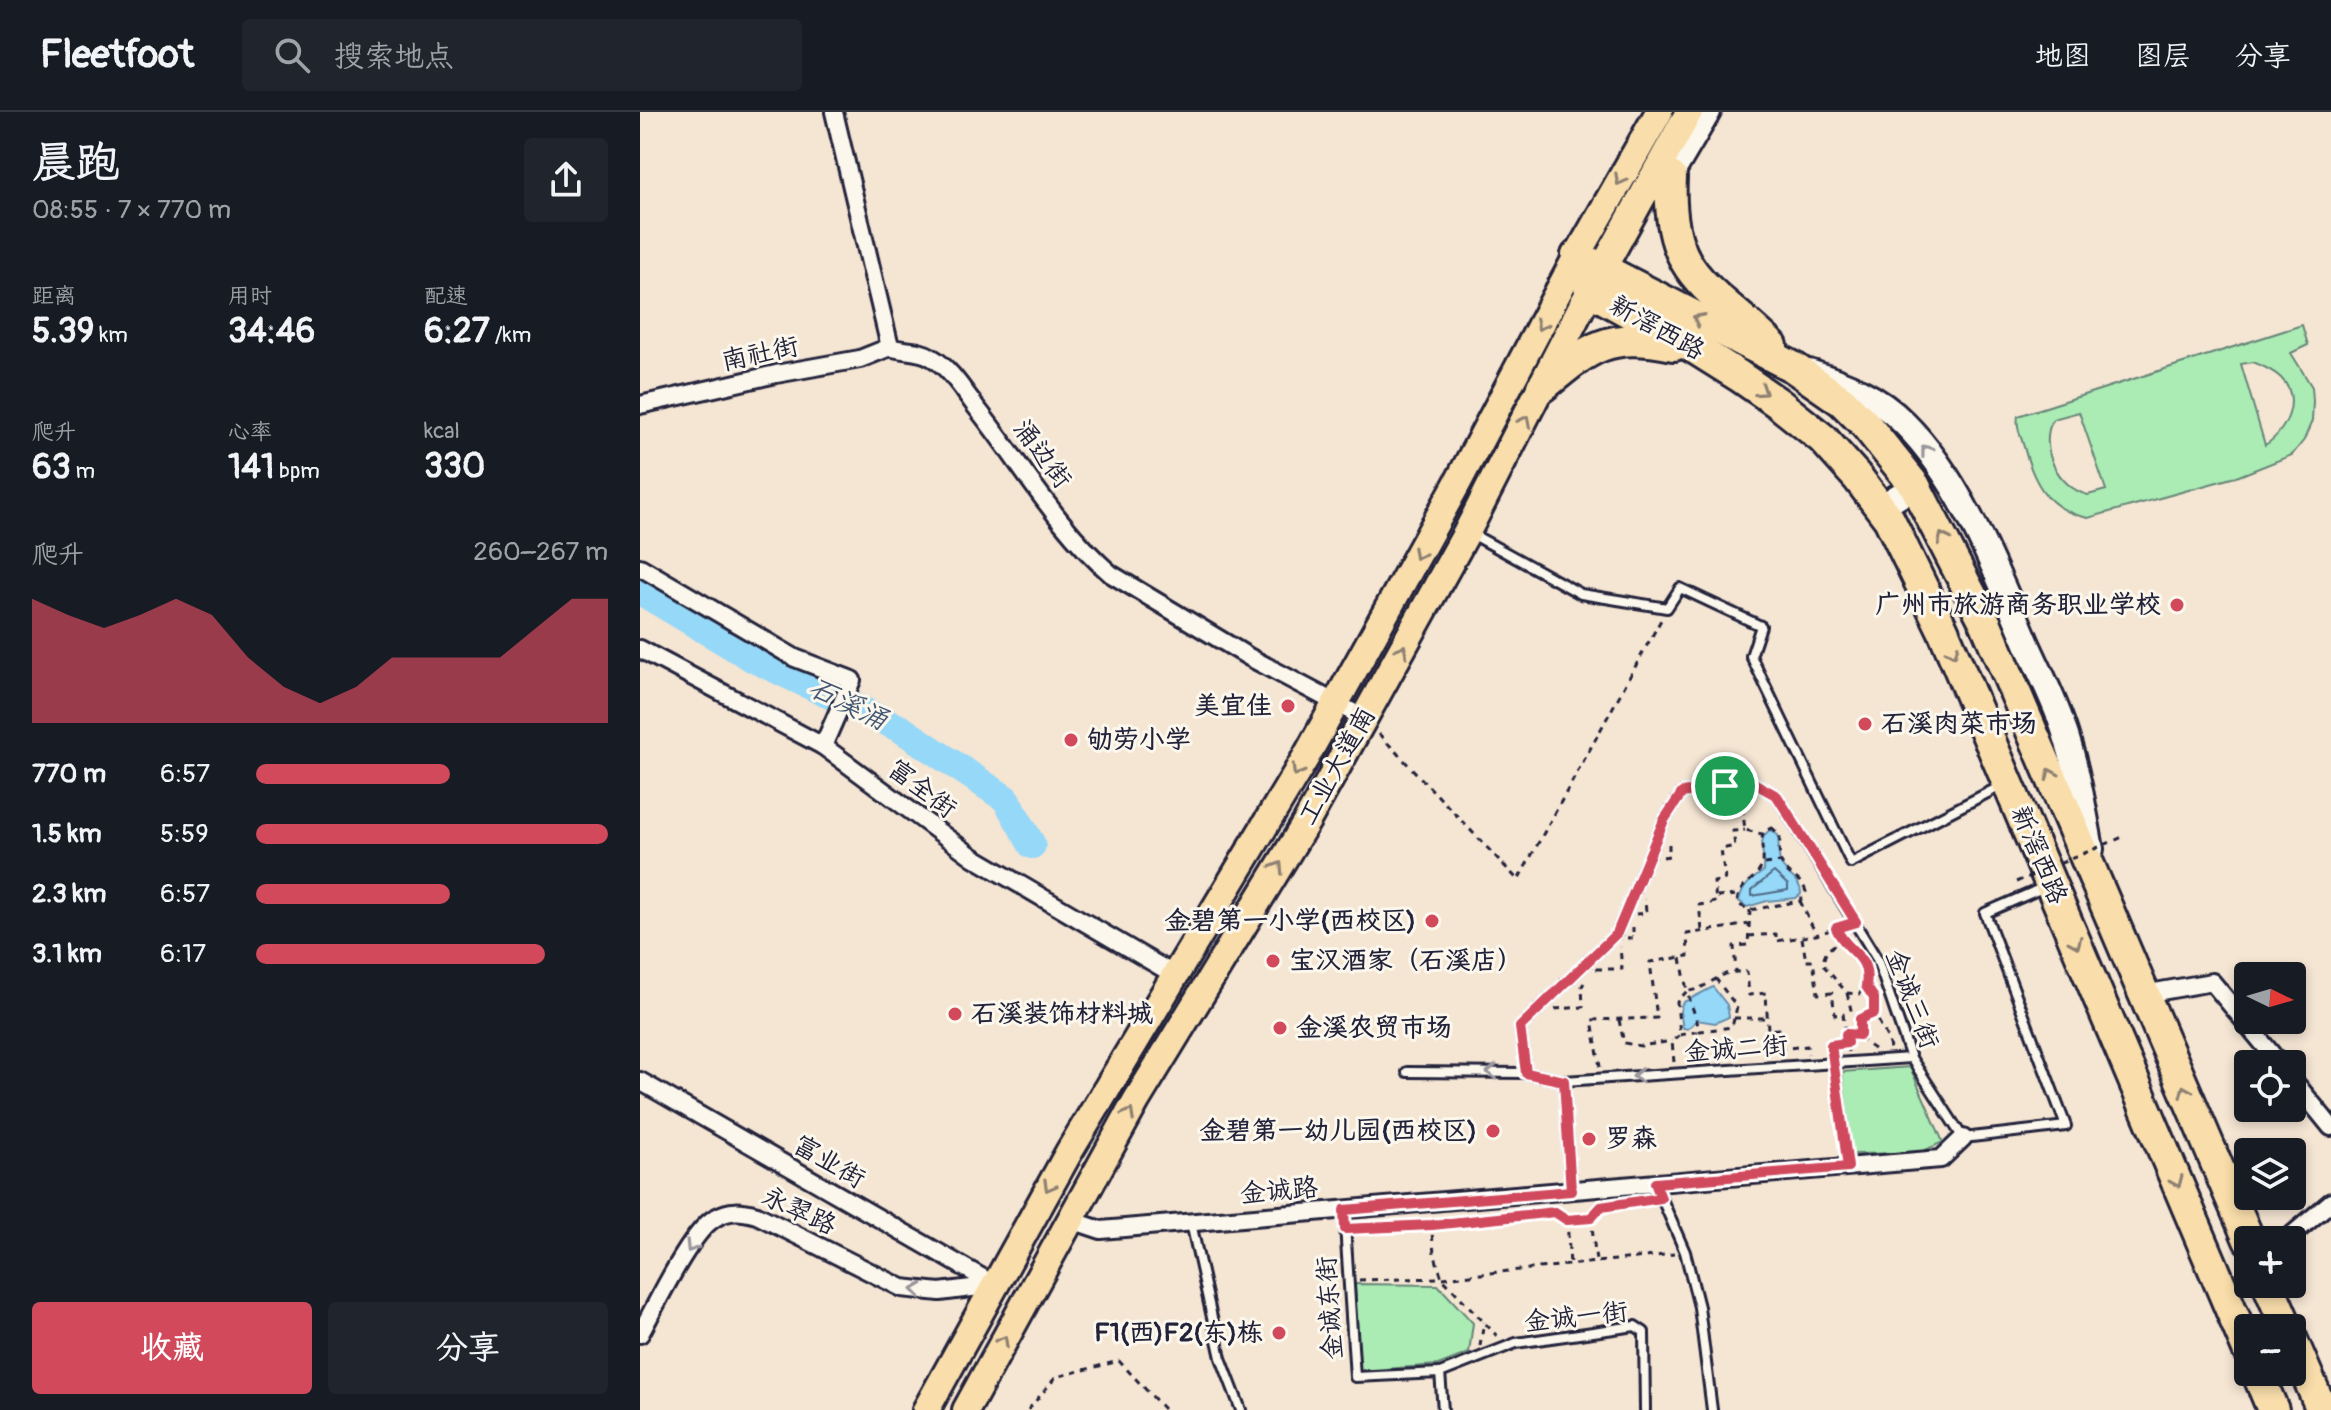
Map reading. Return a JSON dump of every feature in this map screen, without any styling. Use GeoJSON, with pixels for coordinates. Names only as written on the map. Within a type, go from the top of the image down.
{"type":"FeatureCollection","features":[{"type":"Feature","properties":{"kind":"highway"},"geometry":{"type":"LineString","coordinates":[[1671,177],[1671,227],[1691,269],[1708,292],[1748,323],[1793,367]]}},
{"type":"Feature","properties":{"kind":"highway","name":"新滘西路"},"geometry":{"type":"LineString","coordinates":[[1590,272],[1696,349],[1778,403],[1823,439],[1881,507],[1922,583],[2234,1317]]}},
{"type":"Feature","properties":{"kind":"highway","name":"新滘西路"},"geometry":{"type":"LineString","coordinates":[[1590,272],[1793,367],[1842,401],[1866,425],[1915,486],[1986,624],[2243,1226]]}},
{"type":"Feature","properties":{"kind":"highway"},"geometry":{"type":"LineString","coordinates":[[1542,387],[1580,356],[1608,342],[1645,340],[1696,349]]}},
{"type":"Feature","properties":{"kind":"highway"},"geometry":{"type":"LineString","coordinates":[[2306,1368],[2324,1404]]}},
{"type":"Feature","properties":{"kind":"highway"},"geometry":{"type":"LineString","coordinates":[[2263,1386],[2273,1410]]}},
{"type":"Feature","properties":{"kind":"main road"},"geometry":{"type":"LineString","coordinates":[[1590,272],[1659,112]]}},
{"type":"Feature","properties":{"kind":"main road","name":"工业大道南"},"geometry":{"type":"LineString","coordinates":[[966,1410],[1178,1030],[1307,821],[1467,532],[1542,387],[1590,272],[1689,112]]}},
{"type":"Feature","properties":{"kind":"main road"},"geometry":{"type":"LineString","coordinates":[[926,1410],[1062,1163],[1336,703],[1457,484],[1590,272],[1671,177],[1708,112]]}},
{"type":"Feature","properties":{"kind":"main road"},"geometry":{"type":"LineString","coordinates":[[1793,367],[1847,383],[1876,400],[1905,424],[1946,476],[1985,546],[2065,731],[2098,882]]}},
{"type":"Feature","properties":{"kind":"main road"},"geometry":{"type":"LineString","coordinates":[[1881,507],[1915,486]]}},
{"type":"Feature","properties":{"kind":"main road"},"geometry":{"type":"LineString","coordinates":[[995,1285],[1026,1301]]}},
{"type":"Feature","properties":{"kind":"street"},"geometry":{"type":"LineString","coordinates":[[834,112],[890,347]]}},
{"type":"Feature","properties":{"kind":"street","name":"南社街"},"geometry":{"type":"LineString","coordinates":[[640,405],[776,374],[860,359],[890,347]]}},
{"type":"Feature","properties":{"kind":"street","name":"涌边街"},"geometry":{"type":"LineString","coordinates":[[890,347],[934,358],[991,426],[1075,537],[1094,560],[1111,574],[1249,657],[1364,718]]}},
{"type":"Feature","properties":{"kind":"street"},"geometry":{"type":"LineString","coordinates":[[640,567],[795,658],[852,680],[823,746]]}},
{"type":"Feature","properties":{"kind":"street","name":"富全街"},"geometry":{"type":"LineString","coordinates":[[640,649],[823,746],[973,857],[1173,974]]}},
{"type":"Feature","properties":{"kind":"street"},"geometry":{"type":"LineString","coordinates":[[2144,994],[2212,982],[2268,1050]]}},
{"type":"Feature","properties":{"kind":"street","name":"富业街"},"geometry":{"type":"LineString","coordinates":[[640,1081],[995,1285]]}},
{"type":"Feature","properties":{"kind":"street"},"geometry":{"type":"LineString","coordinates":[[2306,1096],[2331,1127]]}},
{"type":"Feature","properties":{"kind":"street","name":"金诚路"},"geometry":{"type":"LineString","coordinates":[[1071,1220],[1101,1230],[1571,1191],[1658,1190],[1941,1159],[1963,1138]]}},
{"type":"Feature","properties":{"kind":"street"},"geometry":{"type":"LineString","coordinates":[[2303,1226],[2331,1202]]}},
{"type":"Feature","properties":{"kind":"street","name":"永翠路"},"geometry":{"type":"LineString","coordinates":[[640,1334],[693,1242],[713,1218],[729,1211],[757,1215],[902,1288],[940,1292],[995,1285]]}},
{"type":"Feature","properties":{"kind":"lane"},"geometry":{"type":"LineString","coordinates":[[1467,532],[1581,594],[1667,608],[1680,588],[1761,626],[1751,656],[1851,863],[2008,782]]}},
{"type":"Feature","properties":{"kind":"lane","name":"金诚三街"},"geometry":{"type":"LineString","coordinates":[[1526,1073],[1520,1027],[1617,933],[1664,820],[1682,793],[1752,782],[1777,796],[1856,922],[1877,959],[1911,1058],[1963,1138]]}},
{"type":"Feature","properties":{"kind":"lane"},"geometry":{"type":"LineString","coordinates":[[1963,1138],[2066,1126],[1985,913],[2052,884]]}},
{"type":"Feature","properties":{"kind":"lane","name":"金诚二街"},"geometry":{"type":"LineString","coordinates":[[1564,1081],[1911,1058]]}},
{"type":"Feature","properties":{"kind":"lane"},"geometry":{"type":"LineString","coordinates":[[1407,1072],[1526,1073],[1564,1081],[1571,1191]]}},
{"type":"Feature","properties":{"kind":"lane"},"geometry":{"type":"LineString","coordinates":[[1658,1190],[1685,1252],[1699,1307],[1712,1410]]}},
{"type":"Feature","properties":{"kind":"lane","name":"金诚东街"},"geometry":{"type":"LineString","coordinates":[[1344,1210],[1355,1377],[1440,1373]]}},
{"type":"Feature","properties":{"kind":"lane"},"geometry":{"type":"LineString","coordinates":[[1191,1223],[1221,1358],[1241,1410]]}},
{"type":"Feature","properties":{"kind":"lane","name":"金诚一街"},"geometry":{"type":"LineString","coordinates":[[1440,1373],[1516,1343],[1635,1326],[1644,1332],[1645,1410]]}},
{"type":"Feature","properties":{"kind":"lane"},"geometry":{"type":"LineString","coordinates":[[1440,1373],[1443,1410]]}},
{"type":"Feature","properties":{"kind":"path"},"geometry":{"type":"LineString","coordinates":[[1364,718],[1518,880],[1667,608]]}},
{"type":"Feature","properties":{"kind":"path"},"geometry":{"type":"LineString","coordinates":[[1740,784],[1745,830]]}},
{"type":"Feature","properties":{"kind":"path"},"geometry":{"type":"LineString","coordinates":[[1737,895],[1737,904],[1750,910],[1800,901],[1806,892],[1804,884],[1789,873],[1781,862],[1780,835],[1772,828],[1760,840],[1764,864]]}},
{"type":"Feature","properties":{"kind":"path"},"geometry":{"type":"LineString","coordinates":[[1702,930],[1699,905],[1716,902],[1714,882],[1725,879],[1721,849],[1735,846],[1733,831],[1763,834]]}},
{"type":"Feature","properties":{"kind":"path"},"geometry":{"type":"LineString","coordinates":[[2016,882],[2125,836]]}},
{"type":"Feature","properties":{"kind":"path"},"geometry":{"type":"LineString","coordinates":[[1716,898],[1737,895],[1764,864],[1781,862]]}},
{"type":"Feature","properties":{"kind":"path"},"geometry":{"type":"LineString","coordinates":[[1800,901],[1816,935]]}},
{"type":"Feature","properties":{"kind":"path"},"geometry":{"type":"LineString","coordinates":[[1736,972],[1734,946],[1748,945],[1750,910]]}},
{"type":"Feature","properties":{"kind":"path"},"geometry":{"type":"LineString","coordinates":[[1748,936],[1776,934],[1776,941],[1802,938],[1856,922]]}},
{"type":"Feature","properties":{"kind":"path"},"geometry":{"type":"LineString","coordinates":[[1601,1078],[1592,1020],[1657,1018],[1650,962],[1688,956],[1687,934],[1750,924]]}},
{"type":"Feature","properties":{"kind":"path"},"geometry":{"type":"LineString","coordinates":[[1802,938],[1806,961],[1813,961],[1818,994],[1832,993],[1835,1015],[1843,1014],[1849,1062]]}},
{"type":"Feature","properties":{"kind":"path"},"geometry":{"type":"LineString","coordinates":[[1847,993],[1859,994],[1866,986],[1868,973],[1863,960],[1841,941],[1830,947],[1824,956],[1824,966],[1847,993],[1852,1014],[1860,1019]]}},
{"type":"Feature","properties":{"kind":"path"},"geometry":{"type":"LineString","coordinates":[[1681,957],[1688,994],[1700,1031]]}},
{"type":"Feature","properties":{"kind":"path"},"geometry":{"type":"LineString","coordinates":[[1814,969],[1824,966]]}},
{"type":"Feature","properties":{"kind":"path"},"geometry":{"type":"LineString","coordinates":[[1680,1035],[1677,1002],[1727,972],[1747,972],[1749,995],[1766,993],[1768,1030],[1778,1029],[1780,1066]]}},
{"type":"Feature","properties":{"kind":"path"},"geometry":{"type":"LineString","coordinates":[[1619,1019],[1624,1043],[1641,1046],[1672,1041],[1680,1035],[1732,1027],[1737,1007],[1716,979]]}},
{"type":"Feature","properties":{"kind":"path"},"geometry":{"type":"LineString","coordinates":[[1860,1019],[1863,1041],[1873,1049],[1890,1049],[1874,1013],[1874,998],[1866,986]]}},
{"type":"Feature","properties":{"kind":"path"},"geometry":{"type":"LineString","coordinates":[[1860,1019],[1874,1013]]}},
{"type":"Feature","properties":{"kind":"path"},"geometry":{"type":"LineString","coordinates":[[1734,1018],[1768,1018]]}},
{"type":"Feature","properties":{"kind":"path"},"geometry":{"type":"LineString","coordinates":[[1846,1034],[1860,1035]]}},
{"type":"Feature","properties":{"kind":"path"},"geometry":{"type":"LineString","coordinates":[[1672,1041],[1675,1074]]}},
{"type":"Feature","properties":{"kind":"path"},"geometry":{"type":"LineString","coordinates":[[1847,1043],[1831,1045],[1848,1167]]}},
{"type":"Feature","properties":{"kind":"path"},"geometry":{"type":"LineString","coordinates":[[1779,1049],[1807,1046],[1809,1065]]}},
{"type":"Feature","properties":{"kind":"path"},"geometry":{"type":"LineString","coordinates":[[1345,1229],[1432,1225],[1555,1212],[1567,1220],[1591,1218],[1601,1207],[1658,1190]]}},
{"type":"Feature","properties":{"kind":"path"},"geometry":{"type":"LineString","coordinates":[[1430,1203],[1434,1253],[1442,1278],[1507,1347]]}},
{"type":"Feature","properties":{"kind":"path"},"geometry":{"type":"LineString","coordinates":[[1591,1218],[1596,1262]]}},
{"type":"Feature","properties":{"kind":"path"},"geometry":{"type":"LineString","coordinates":[[1567,1220],[1570,1265]]}},
{"type":"Feature","properties":{"kind":"path"},"geometry":{"type":"LineString","coordinates":[[1348,1280],[1442,1278],[1685,1252]]}},
{"type":"Feature","properties":{"kind":"path"},"geometry":{"type":"LineString","coordinates":[[1479,1358],[1484,1322]]}},
{"type":"Feature","properties":{"kind":"path"},"geometry":{"type":"LineString","coordinates":[[1028,1410],[1056,1377],[1119,1361],[1165,1410]]}},
{"type":"Feature","properties":{"kind":"green space"},"geometry":{"type":"Polygon","coordinates":[[[2302,325],[2308,345],[2291,353],[2312,387],[2313,401],[2312,421],[2304,440],[2292,455],[2239,476],[2088,518],[2063,509],[2038,484],[2018,428],[2018,416],[2302,325]],[[2253,362],[2241,364],[2265,445],[2285,424],[2291,405],[2290,396],[2278,375],[2253,362]],[[2079,412],[2053,419],[2049,430],[2049,453],[2067,484],[2088,495],[2106,490],[2079,412]]]}},
{"type":"Feature","properties":{"kind":"green space"},"geometry":{"type":"Polygon","coordinates":[[[1910,1067],[1943,1142],[1919,1153],[1852,1154],[1842,1072],[1910,1067]]]}},
{"type":"Feature","properties":{"kind":"green space"},"geometry":{"type":"Polygon","coordinates":[[[1355,1284],[1438,1285],[1473,1323],[1469,1353],[1438,1365],[1358,1371],[1355,1284]]]}},
{"type":"Feature","properties":{"kind":"water"},"geometry":{"type":"Polygon","coordinates":[[[1770,830],[1778,835],[1780,862],[1798,884],[1801,894],[1796,898],[1747,907],[1739,901],[1740,896],[1748,883],[1764,871],[1762,843],[1770,830]]]}},
{"type":"Feature","properties":{"kind":"water"},"geometry":{"type":"Polygon","coordinates":[[[1713,987],[1727,1005],[1729,1017],[1715,1023],[1697,1020],[1688,1029],[1683,1028],[1682,1003],[1713,987]]]}},
{"type":"Feature","properties":{"kind":"waterway","name":"石溪涌"},"geometry":{"type":"LineString","coordinates":[[640,591],[752,658],[901,729],[1006,799],[1032,845]]}},
{"type":"Feature","properties":{"kind":"place","name":"广州市旅游商务职业学校"},"geometry":{"type":"Point","coordinates":[2177,605]}},
{"type":"Feature","properties":{"kind":"place","name":"美宜佳"},"geometry":{"type":"Point","coordinates":[1288,706]}},
{"type":"Feature","properties":{"kind":"place","name":"石溪肉菜市场"},"geometry":{"type":"Point","coordinates":[1865,724]}},
{"type":"Feature","properties":{"kind":"place","name":"劬劳小学"},"geometry":{"type":"Point","coordinates":[1071,740]}},
{"type":"Feature","properties":{"kind":"place","name":"金碧第一小学(西校区)"},"geometry":{"type":"Point","coordinates":[1432,921]}},
{"type":"Feature","properties":{"kind":"place","name":"宝汉酒家（石溪店）"},"geometry":{"type":"Point","coordinates":[1273,961]}},
{"type":"Feature","properties":{"kind":"place","name":"石溪装饰材料城"},"geometry":{"type":"Point","coordinates":[955,1014]}},
{"type":"Feature","properties":{"kind":"place","name":"金溪农贸市场"},"geometry":{"type":"Point","coordinates":[1280,1028]}},
{"type":"Feature","properties":{"kind":"place","name":"金碧第一幼儿园(西校区)"},"geometry":{"type":"Point","coordinates":[1493,1131]}},
{"type":"Feature","properties":{"kind":"place","name":"罗森"},"geometry":{"type":"Point","coordinates":[1589,1139]}},
{"type":"Feature","properties":{"kind":"place","name":"F1(西)F2(东)栋"},"geometry":{"type":"Point","coordinates":[1279,1333]}},
{"type":"Feature","properties":{"kind":"route"},"geometry":{"type":"LineString","coordinates":[[1752,782],[1777,796],[1856,922],[1836,928],[1841,941],[1863,960],[1868,973],[1866,986],[1874,998],[1874,1013],[1860,1019],[1860,1035],[1846,1034],[1847,1043],[1831,1045],[1848,1167],[1655,1183],[1661,1198],[1601,1207],[1591,1218],[1567,1220],[1555,1212],[1432,1225],[1345,1229],[1344,1210],[1571,1191],[1564,1081],[1526,1073],[1520,1027],[1617,933],[1664,820],[1682,793],[1725,786],[1752,782]]}}]}
